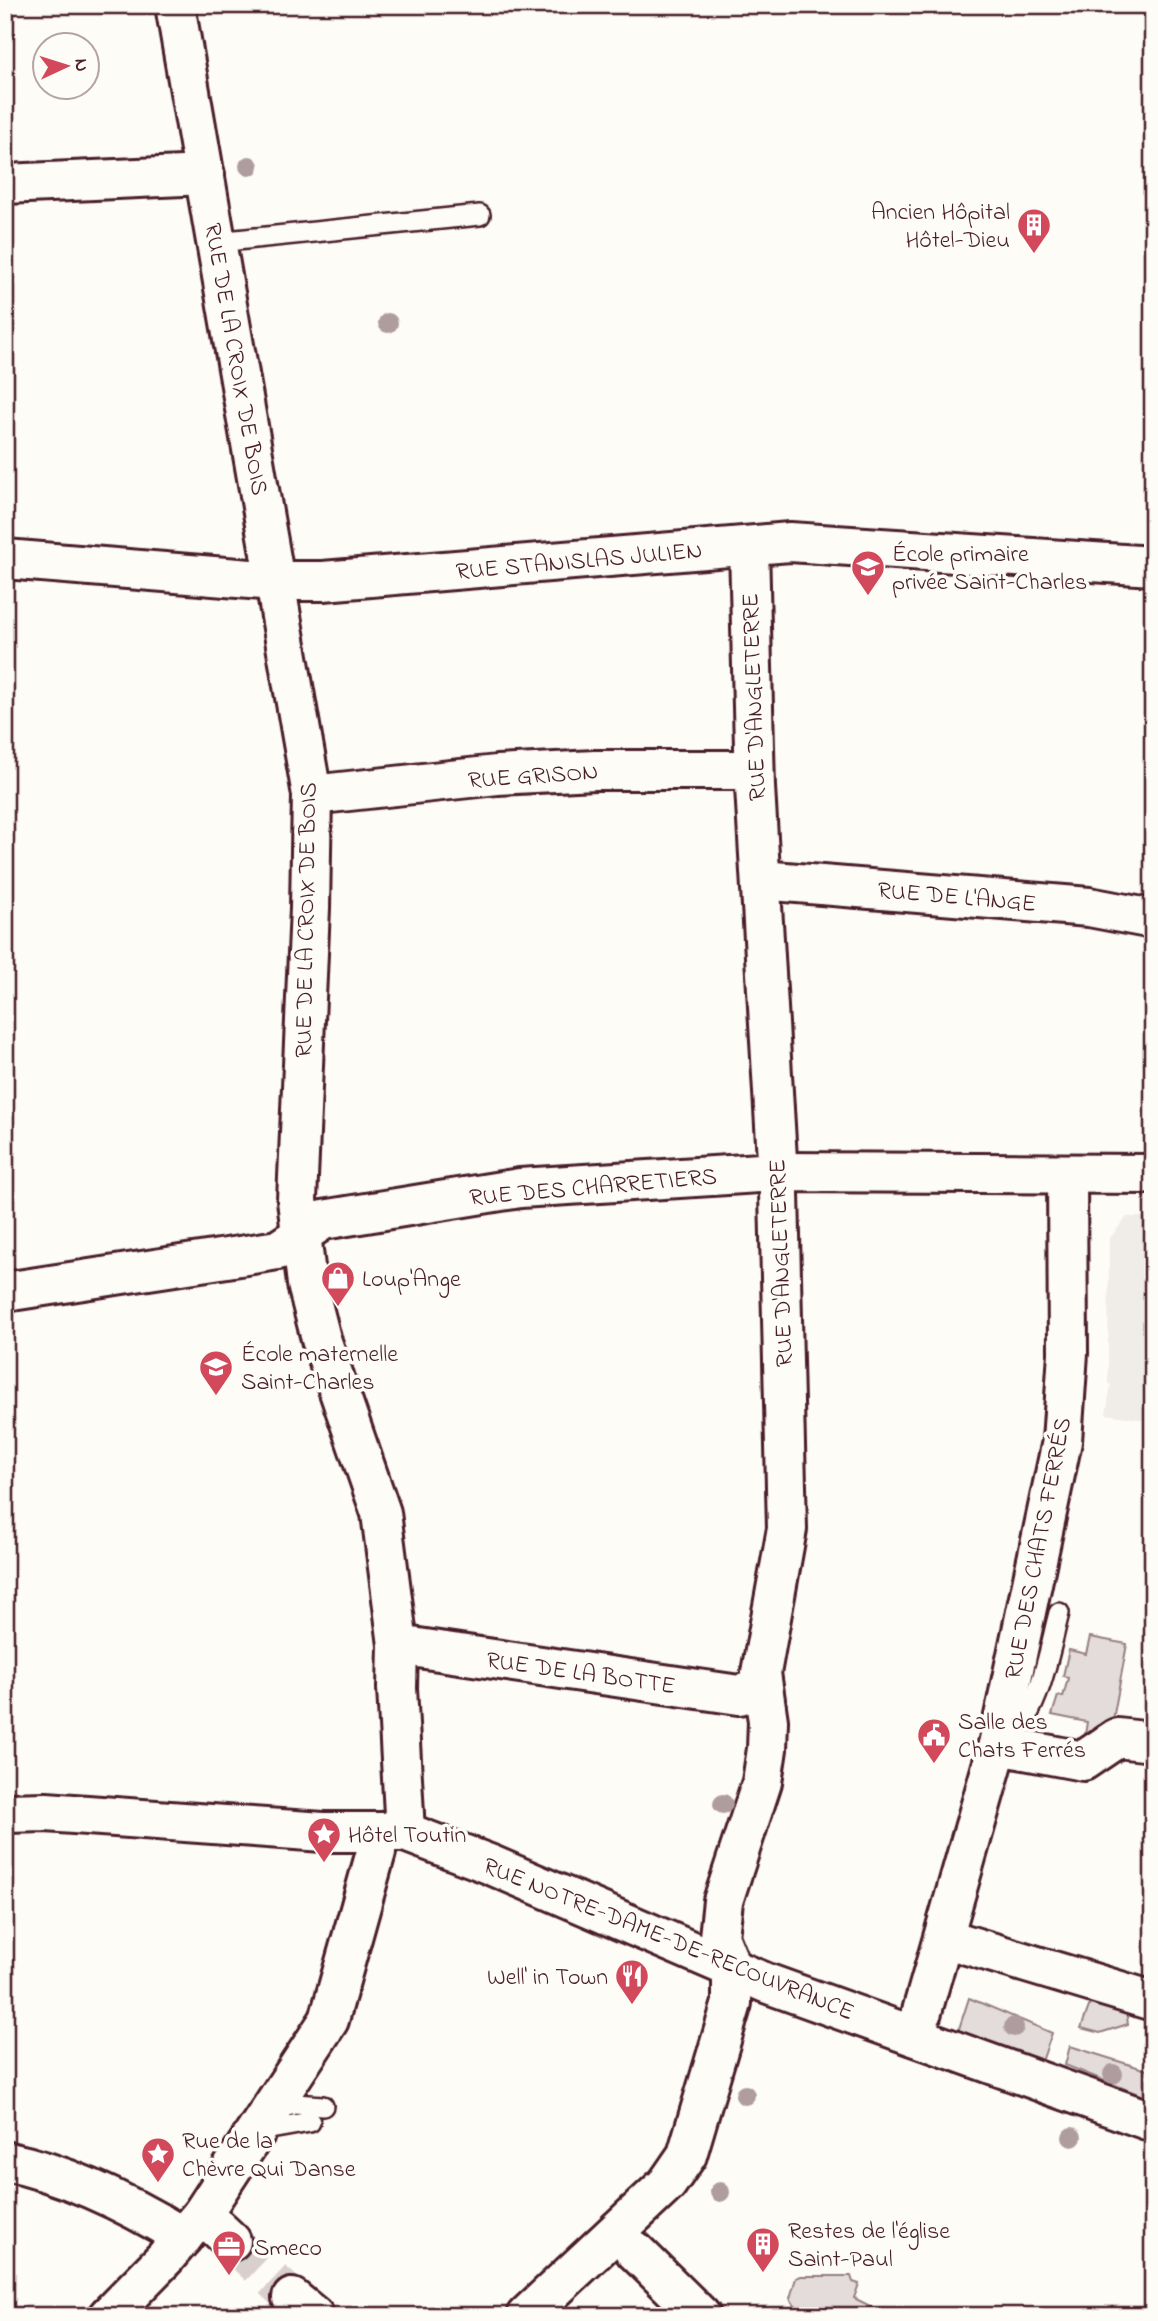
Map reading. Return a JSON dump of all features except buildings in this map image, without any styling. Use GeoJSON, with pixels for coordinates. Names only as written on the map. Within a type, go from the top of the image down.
{"type":"FeatureCollection","features":[{"type":"Feature","properties":{"kind":"street","name":"RUE DE LA CROIX DE BOIS"},"geometry":{"type":"LineString","coordinates":[[175,5],[312,795],[297,1200],[299,1237],[321,1339],[381,1513],[398,1644],[391,1833]]}},
{"type":"Feature","properties":{"kind":"street"},"geometry":{"type":"LineString","coordinates":[[5,184],[205,175]]}},
{"type":"Feature","properties":{"kind":"street","name":"RUE STANISLAS JULIEN"},"geometry":{"type":"LineString","coordinates":[[5,559],[275,581],[323,581],[790,542],[1153,566]]}},
{"type":"Feature","properties":{"kind":"street","name":"RUE D'ANGLETERRE"},"geometry":{"type":"LineString","coordinates":[[732,1969],[719,1937],[720,1924],[727,1881],[762,1782],[768,1721],[761,1673],[787,1529],[777,1172],[754,770],[750,546]]}},
{"type":"Feature","properties":{"kind":"street","name":"RUE GRISON"},"geometry":{"type":"LineString","coordinates":[[312,795],[496,775],[596,770],[754,770]]}},
{"type":"Feature","properties":{"kind":"street","name":"RUE DE L'ANGE"},"geometry":{"type":"LineString","coordinates":[[761,880],[1090,907],[1153,919]]}},
{"type":"Feature","properties":{"kind":"street","name":"RUE DES CHARRETIERS"},"geometry":{"type":"LineString","coordinates":[[5,1292],[278,1250],[323,1220],[520,1188],[777,1172],[1153,1174]]}},
{"type":"Feature","properties":{"kind":"street","name":"RUE DES CHATS FERRÉS"},"geometry":{"type":"LineString","coordinates":[[915,2036],[998,1745],[1062,1441],[1068,1353],[1067,1174]]}},
{"type":"Feature","properties":{"kind":"street","name":"RUE DE LA BOTTE"},"geometry":{"type":"LineString","coordinates":[[398,1644],[739,1695],[762,1688]]}},
{"type":"Feature","properties":{"kind":"street"},"geometry":{"type":"LineString","coordinates":[[998,1745],[1083,1761],[1135,1740]]}},
{"type":"Feature","properties":{"kind":"street","name":"RUE NOTRE-DAME-DE-RECOUVRANCE"},"geometry":{"type":"LineString","coordinates":[[5,1813],[46,1812],[391,1833],[489,1864],[732,1969],[1153,2122]]}},
{"type":"Feature","properties":{"kind":"street"},"geometry":{"type":"LineString","coordinates":[[108,2316],[192,2225],[266,2120],[329,2020],[376,1852],[391,1833]]}},
{"type":"Feature","properties":{"kind":"street"},"geometry":{"type":"LineString","coordinates":[[944,1938],[1153,2001]]}},
{"type":"Feature","properties":{"kind":"street"},"geometry":{"type":"LineString","coordinates":[[526,2316],[620,2246],[687,2155],[732,2003],[732,1969]]}},
{"type":"Feature","properties":{"kind":"street"},"geometry":{"type":"LineString","coordinates":[[5,2161],[31,2166],[134,2207],[192,2225],[231,2241]]}},
{"type":"Feature","properties":{"kind":"street"},"geometry":{"type":"LineString","coordinates":[[620,2246],[701,2316]]}},
{"type":"Feature","properties":{"kind":"lane"},"geometry":{"type":"LineString","coordinates":[[217,242],[480,215]]}},
{"type":"Feature","properties":{"kind":"lane"},"geometry":{"type":"LineString","coordinates":[[998,1745],[1021,1726],[1040,1686],[1059,1613]]}},
{"type":"Feature","properties":{"kind":"lane"},"geometry":{"type":"LineString","coordinates":[[266,2120],[295,2104],[323,2106]]}},
{"type":"Feature","properties":{"kind":"lane"},"geometry":{"type":"LineString","coordinates":[[266,2120],[310,2122]]}},
{"type":"Feature","properties":{"kind":"shaded area"},"geometry":{"type":"Polygon","coordinates":[[[1127,1217],[1153,1217],[1153,1421],[1106,1414],[1111,1384],[1108,1384],[1109,1239],[1127,1217]]]}},
{"type":"Feature","properties":{"kind":"shaded area"},"geometry":{"type":"Polygon","coordinates":[[[1090,1637],[1127,1644],[1112,1725],[1083,1747],[1087,1722],[1052,1715],[1058,1696],[1063,1697],[1068,1678],[1063,1676],[1069,1650],[1086,1654],[1090,1637]]]}},
{"type":"Feature","properties":{"kind":"shaded area"},"geometry":{"type":"Polygon","coordinates":[[[1094,1993],[1125,2005],[1128,2024],[1100,2033],[1081,2028],[1094,1993]]]}},
{"type":"Feature","properties":{"kind":"shaded area"},"geometry":{"type":"Polygon","coordinates":[[[969,1998],[1052,2033],[1040,2067],[957,2035],[969,1998]]]}},
{"type":"Feature","properties":{"kind":"shaded area"},"geometry":{"type":"Polygon","coordinates":[[[1070,2046],[1153,2072],[1153,2100],[1065,2065],[1070,2046]]]}},
{"type":"Feature","properties":{"kind":"shaded area"},"geometry":{"type":"Polygon","coordinates":[[[851,2276],[853,2282],[859,2284],[854,2298],[890,2316],[790,2316],[796,2308],[790,2298],[796,2278],[851,2276]]]}},
{"type":"Feature","properties":{"kind":"tunnel"},"geometry":{"type":"LineString","coordinates":[[231,2241],[292,2298]]}},
{"type":"Feature","properties":{"kind":"place","name":"Ancien Hôpital Hôtel-Dieu"},"geometry":{"type":"Point","coordinates":[1034,255]}},
{"type":"Feature","properties":{"kind":"place","name":"École primaire privée Saint-Charles"},"geometry":{"type":"Point","coordinates":[868,597]}},
{"type":"Feature","properties":{"kind":"place","name":"Loup'Ange"},"geometry":{"type":"Point","coordinates":[338,1308]}},
{"type":"Feature","properties":{"kind":"place","name":"École maternelle Saint-Charles"},"geometry":{"type":"Point","coordinates":[216,1397]}},
{"type":"Feature","properties":{"kind":"place","name":"Salle des Chats Ferrés"},"geometry":{"type":"Point","coordinates":[934,1765]}},
{"type":"Feature","properties":{"kind":"place","name":"Hôtel Toutin"},"geometry":{"type":"Point","coordinates":[324,1864]}},
{"type":"Feature","properties":{"kind":"place","name":"Well' in Town"},"geometry":{"type":"Point","coordinates":[632,2006]}},
{"type":"Feature","properties":{"kind":"place","name":"Rue de la Chèvre Qui Danse"},"geometry":{"type":"Point","coordinates":[158,2184]}},
{"type":"Feature","properties":{"kind":"place","name":"Restes de l'église Saint-Paul"},"geometry":{"type":"Point","coordinates":[763,2274]}},
{"type":"Feature","properties":{"kind":"place","name":"Smeco"},"geometry":{"type":"Point","coordinates":[229,2277]}}]}
